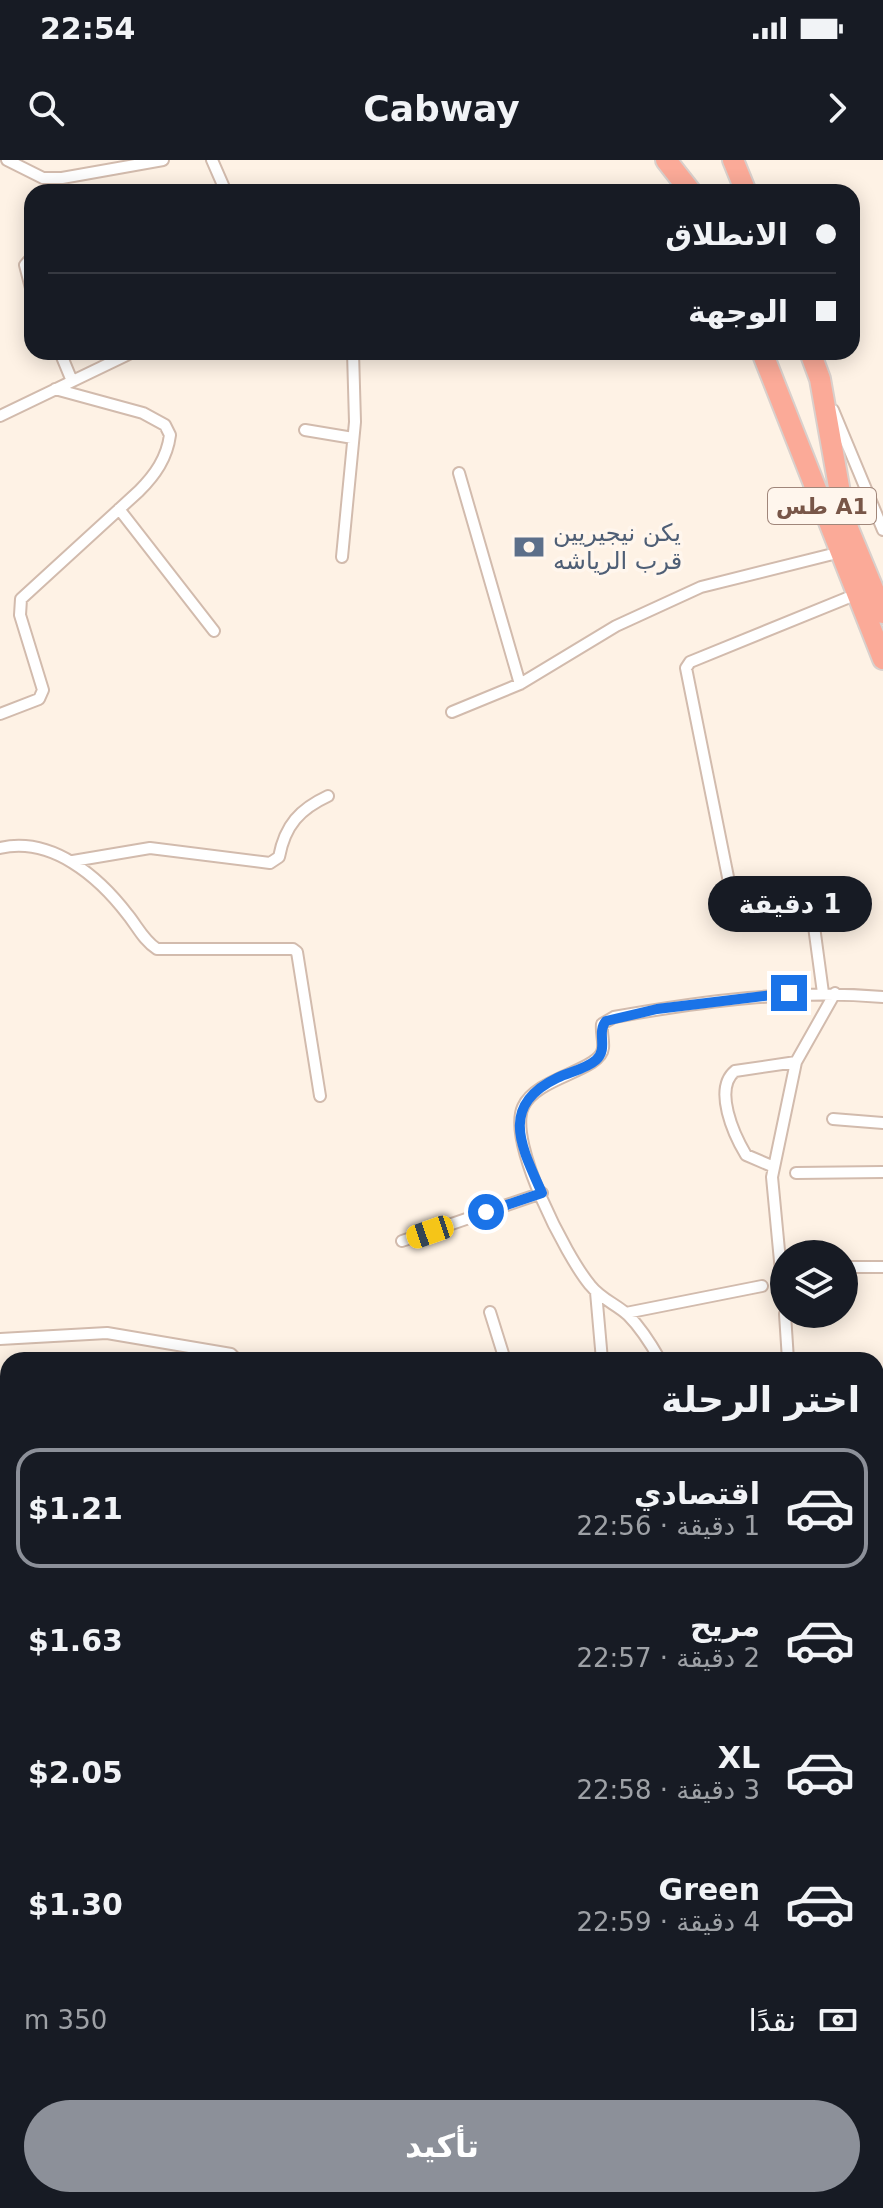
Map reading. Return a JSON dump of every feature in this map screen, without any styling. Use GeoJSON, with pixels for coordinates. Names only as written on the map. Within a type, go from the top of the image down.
{"type":"FeatureCollection","features":[{"type":"Feature","properties":{"kind":"highway"},"geometry":{"type":"LineString","coordinates":[[666,160],[685,184]]}},
{"type":"Feature","properties":{"kind":"highway"},"geometry":{"type":"LineString","coordinates":[[733,160],[743,184]]}},
{"type":"Feature","properties":{"kind":"highway","name":"طس A1"},"geometry":{"type":"LineString","coordinates":[[765,360],[883,659]]}},
{"type":"Feature","properties":{"kind":"highway"},"geometry":{"type":"LineString","coordinates":[[813,360],[820,379]]}},
{"type":"Feature","properties":{"kind":"highway","name":"طس A1"},"geometry":{"type":"LineString","coordinates":[[820,379],[845,521],[883,613]]}},
{"type":"Feature","properties":{"kind":"street"},"geometry":{"type":"LineString","coordinates":[[7,160],[43,178],[62,178],[163,160]]}},
{"type":"Feature","properties":{"kind":"street"},"geometry":{"type":"LineString","coordinates":[[212,160],[222,184]]}},
{"type":"Feature","properties":{"kind":"street"},"geometry":{"type":"LineString","coordinates":[[63,360],[72,381]]}},
{"type":"Feature","properties":{"kind":"street"},"geometry":{"type":"LineString","coordinates":[[0,416],[115,360]]}},
{"type":"Feature","properties":{"kind":"street"},"geometry":{"type":"LineString","coordinates":[[342,557],[353,438],[353,360]]}},
{"type":"Feature","properties":{"kind":"street"},"geometry":{"type":"LineString","coordinates":[[820,379],[883,530]]}},
{"type":"Feature","properties":{"kind":"street"},"geometry":{"type":"LineString","coordinates":[[0,714],[39,699],[43,690],[20,615],[21,599],[152,477],[163,461],[170,435],[165,425],[127,407],[55,389]]}},
{"type":"Feature","properties":{"kind":"street"},"geometry":{"type":"LineString","coordinates":[[305,430],[353,438]]}},
{"type":"Feature","properties":{"kind":"street"},"geometry":{"type":"LineString","coordinates":[[459,473],[520,684]]}},
{"type":"Feature","properties":{"kind":"street"},"geometry":{"type":"LineString","coordinates":[[119,509],[214,631]]}},
{"type":"Feature","properties":{"kind":"street"},"geometry":{"type":"LineString","coordinates":[[452,712],[520,684],[616,626],[701,587],[841,552]]}},
{"type":"Feature","properties":{"kind":"street"},"geometry":{"type":"LineString","coordinates":[[733,902],[686,668],[690,662],[857,594]]}},
{"type":"Feature","properties":{"kind":"street"},"geometry":{"type":"LineString","coordinates":[[73,861],[150,848],[270,863],[279,857],[288,827],[299,813],[328,796]]}},
{"type":"Feature","properties":{"kind":"street"},"geometry":{"type":"LineString","coordinates":[[0,848],[21,845],[73,861],[103,886],[157,949],[293,949],[297,952],[320,1096]]}},
{"type":"Feature","properties":{"kind":"street"},"geometry":{"type":"LineString","coordinates":[[813,919],[823,993]]}},
{"type":"Feature","properties":{"kind":"street"},"geometry":{"type":"LineString","coordinates":[[780,1240],[774,1167],[796,1062],[835,993]]}},
{"type":"Feature","properties":{"kind":"street"},"geometry":{"type":"LineString","coordinates":[[654,1352],[626,1313],[596,1292],[556,1230],[527,1158],[519,1114],[527,1097],[539,1087],[597,1060],[604,1046],[601,1030],[606,1021],[657,1009],[765,995],[835,993],[883,997]]}},
{"type":"Feature","properties":{"kind":"street"},"geometry":{"type":"LineString","coordinates":[[774,1167],[746,1155],[728,1110],[726,1086],[735,1071],[796,1062]]}},
{"type":"Feature","properties":{"kind":"street"},"geometry":{"type":"LineString","coordinates":[[833,1119],[883,1123]]}},
{"type":"Feature","properties":{"kind":"street"},"geometry":{"type":"LineString","coordinates":[[796,1173],[883,1172]]}},
{"type":"Feature","properties":{"kind":"street"},"geometry":{"type":"LineString","coordinates":[[402,1241],[542,1193]]}},
{"type":"Feature","properties":{"kind":"street"},"geometry":{"type":"LineString","coordinates":[[858,1267],[883,1267]]}},
{"type":"Feature","properties":{"kind":"street"},"geometry":{"type":"LineString","coordinates":[[626,1313],[762,1286]]}},
{"type":"Feature","properties":{"kind":"street"},"geometry":{"type":"LineString","coordinates":[[596,1292],[601,1352]]}},
{"type":"Feature","properties":{"kind":"street"},"geometry":{"type":"LineString","coordinates":[[490,1312],[502,1352]]}},
{"type":"Feature","properties":{"kind":"street"},"geometry":{"type":"LineString","coordinates":[[786,1328],[787,1352]]}},
{"type":"Feature","properties":{"kind":"street"},"geometry":{"type":"LineString","coordinates":[[0,1339],[107,1333],[219,1352]]}},
{"type":"Feature","properties":{"kind":"place","name":"يكن نيجيريين قرب الرياشه"},"geometry":{"type":"Point","coordinates":[529,547]}},
{"type":"Feature","properties":{"kind":"route"},"geometry":{"type":"LineString","coordinates":[[486,1212],[542,1193],[527,1158],[519,1114],[527,1097],[539,1087],[597,1060],[603,1051],[601,1030],[606,1021],[657,1009],[789,993]]}}]}
